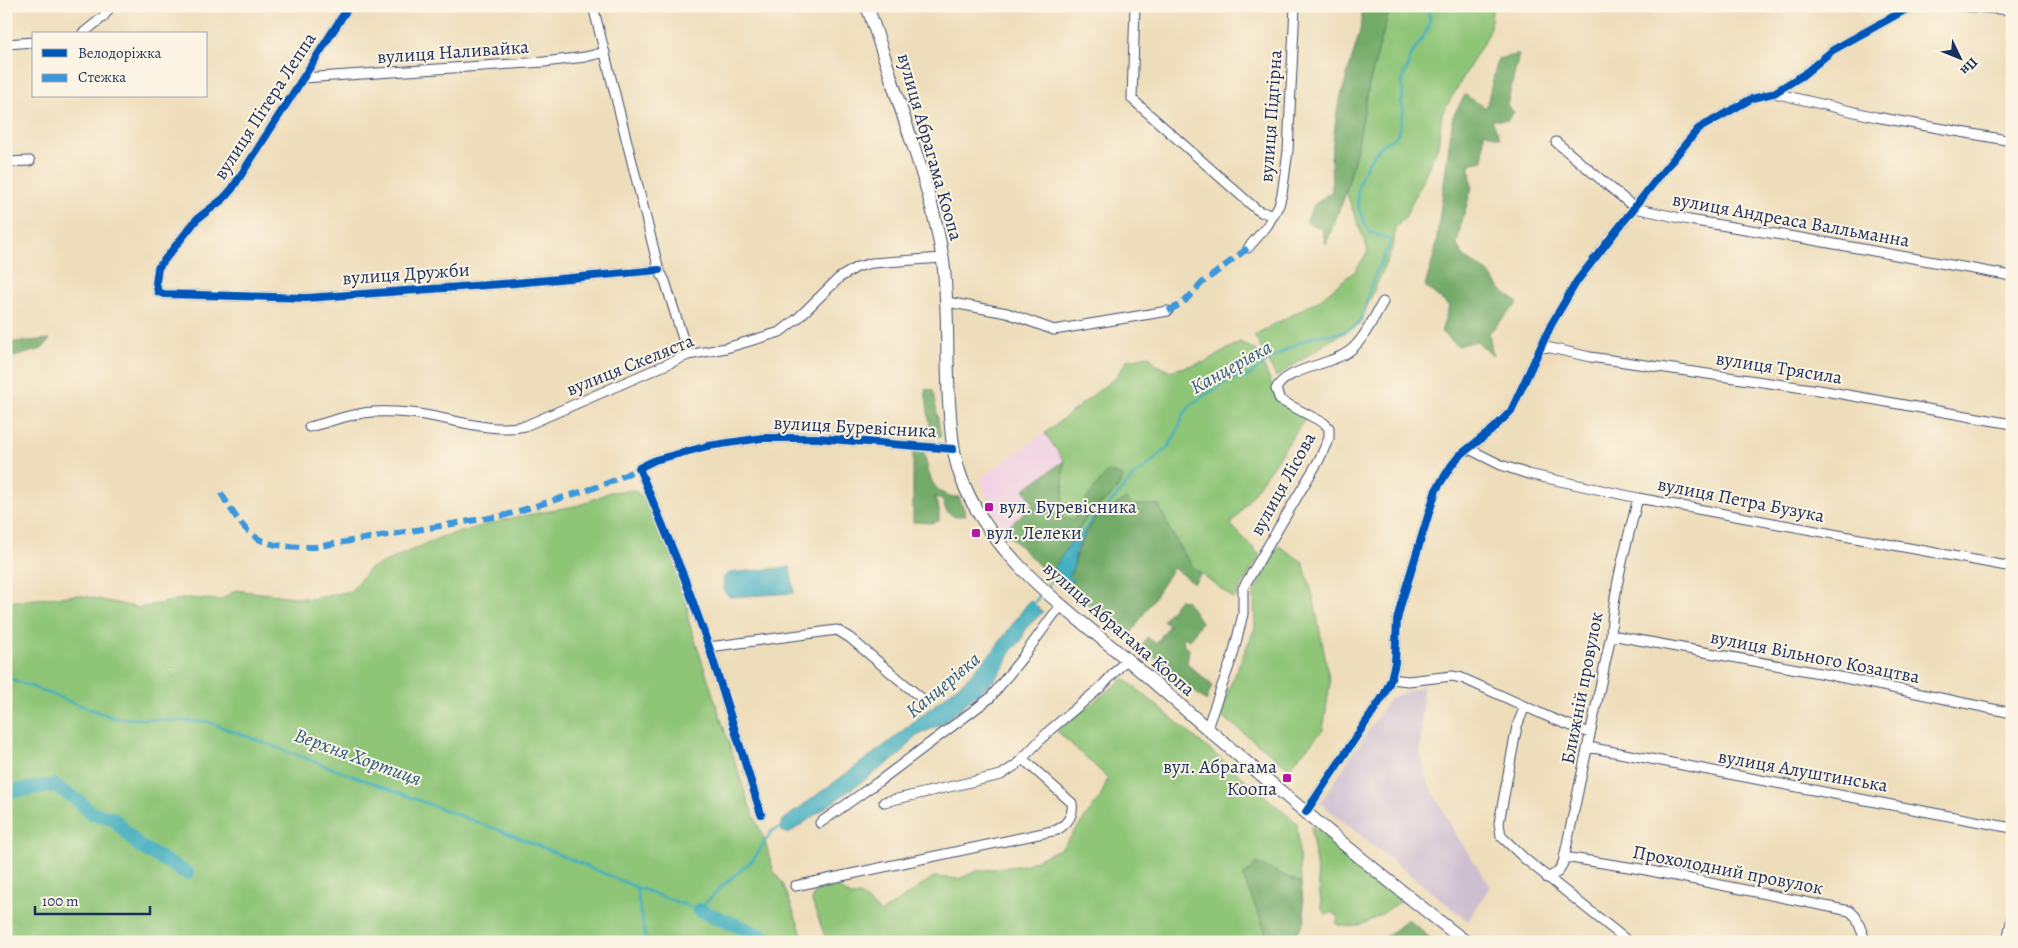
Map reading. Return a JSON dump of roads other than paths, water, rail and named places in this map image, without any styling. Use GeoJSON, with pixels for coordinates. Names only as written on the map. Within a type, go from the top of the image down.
{"type":"FeatureCollection","features":[{"type":"Feature","properties":{"kind":"main road","name":"вулиця Абрагама Коопа"},"geometry":{"type":"LineString","coordinates":[[867,6],[917,155],[933,212],[942,258],[947,302],[946,352],[953,449],[968,495],[990,531],[1022,570],[1306,812],[1414,902],[1466,942]]}},
{"type":"Feature","properties":{"kind":"street"},"geometry":{"type":"LineString","coordinates":[[86,32],[103,17],[111,6]]}},
{"type":"Feature","properties":{"kind":"street","name":"вулиця Пітера Леппа"},"geometry":{"type":"LineString","coordinates":[[157,289],[156,272],[158,268],[197,219],[223,199],[232,189],[349,6]]}},
{"type":"Feature","properties":{"kind":"street"},"geometry":{"type":"LineString","coordinates":[[593,6],[626,131],[640,200],[659,270],[665,281],[688,355]]}},
{"type":"Feature","properties":{"kind":"street"},"geometry":{"type":"LineString","coordinates":[[1136,6],[1132,99],[1256,209],[1274,215]]}},
{"type":"Feature","properties":{"kind":"street","name":"вулиця Підгірна"},"geometry":{"type":"LineString","coordinates":[[1248,248],[1274,215],[1282,194],[1288,151],[1295,6]]}},
{"type":"Feature","properties":{"kind":"street"},"geometry":{"type":"LineString","coordinates":[[1306,812],[1384,695],[1392,679],[1397,645],[1397,620],[1436,490],[1451,466],[1503,420],[1511,410],[1551,324],[1570,291],[1698,129],[1750,99],[1774,92],[1803,75],[1833,50],[1912,6]]}},
{"type":"Feature","properties":{"kind":"street"},"geometry":{"type":"LineString","coordinates":[[1961,6],[2012,10]]}},
{"type":"Feature","properties":{"kind":"street"},"geometry":{"type":"LineString","coordinates":[[6,44],[32,42]]}},
{"type":"Feature","properties":{"kind":"street","name":"вулиця Наливайка"},"geometry":{"type":"LineString","coordinates":[[303,78],[544,62],[586,57],[606,52]]}},
{"type":"Feature","properties":{"kind":"street"},"geometry":{"type":"LineString","coordinates":[[1774,92],[1876,117],[2012,142]]}},
{"type":"Feature","properties":{"kind":"street","name":"вулиця Андреаса Валльманна"},"geometry":{"type":"LineString","coordinates":[[1556,142],[1635,208],[1689,220],[2012,276]]}},
{"type":"Feature","properties":{"kind":"street"},"geometry":{"type":"LineString","coordinates":[[6,162],[30,161]]}},
{"type":"Feature","properties":{"kind":"street","name":"вулиця Скеляста"},"geometry":{"type":"LineString","coordinates":[[309,426],[376,412],[412,413],[473,425],[517,428],[555,414],[688,355],[726,348],[780,332],[797,319],[839,278],[857,267],[872,263],[942,258]]}},
{"type":"Feature","properties":{"kind":"street","name":"вулиця Дружби"},"geometry":{"type":"LineString","coordinates":[[157,289],[164,294],[306,298],[515,283],[659,270]]}},
{"type":"Feature","properties":{"kind":"street"},"geometry":{"type":"LineString","coordinates":[[947,302],[1007,312],[1054,330],[1168,311]]}},
{"type":"Feature","properties":{"kind":"street","name":"вулиця Лісова"},"geometry":{"type":"LineString","coordinates":[[1206,728],[1233,655],[1243,614],[1243,588],[1319,460],[1329,438],[1329,428],[1324,423],[1280,400],[1276,389],[1284,378],[1347,353],[1358,344],[1383,302]]}},
{"type":"Feature","properties":{"kind":"street","name":"вулиця Трясила"},"geometry":{"type":"LineString","coordinates":[[1542,346],[1590,357],[1825,391],[2012,424]]}},
{"type":"Feature","properties":{"kind":"street","name":"вулиця Буревісника"},"geometry":{"type":"LineString","coordinates":[[709,647],[684,577],[639,468],[654,460],[708,446],[762,438],[817,438],[953,449]]}},
{"type":"Feature","properties":{"kind":"street","name":"вулиця Петра Бузука"},"geometry":{"type":"LineString","coordinates":[[1469,449],[1502,465],[1528,474],[1638,498],[2012,567]]}},
{"type":"Feature","properties":{"kind":"street","name":"Ближній провулок"},"geometry":{"type":"LineString","coordinates":[[1547,878],[1553,876],[1561,868],[1564,857],[1612,635],[1612,622],[1622,565],[1638,498]]}},
{"type":"Feature","properties":{"kind":"street"},"geometry":{"type":"LineString","coordinates":[[820,822],[878,782],[990,698],[1054,614],[1063,605]]}},
{"type":"Feature","properties":{"kind":"street"},"geometry":{"type":"LineString","coordinates":[[761,814],[709,647],[837,630],[850,638],[927,703]]}},
{"type":"Feature","properties":{"kind":"street","name":"вулиця Вільного Козацтва"},"geometry":{"type":"LineString","coordinates":[[1612,635],[1830,675],[2012,713]]}},
{"type":"Feature","properties":{"kind":"street"},"geometry":{"type":"LineString","coordinates":[[884,802],[1001,775],[1023,759],[1050,730],[1102,687],[1127,659]]}},
{"type":"Feature","properties":{"kind":"street"},"geometry":{"type":"LineString","coordinates":[[1392,679],[1408,681],[1452,676],[1462,678],[1562,723],[1590,732]]}},
{"type":"Feature","properties":{"kind":"street"},"geometry":{"type":"LineString","coordinates":[[1524,706],[1517,726],[1499,830],[1500,836],[1547,878],[1630,942]]}},
{"type":"Feature","properties":{"kind":"street","name":"вулиця Алуштинська"},"geometry":{"type":"LineString","coordinates":[[1588,747],[2012,828]]}},
{"type":"Feature","properties":{"kind":"street"},"geometry":{"type":"LineString","coordinates":[[795,886],[1056,830],[1064,826],[1072,812],[1072,803],[1023,759]]}},
{"type":"Feature","properties":{"kind":"street","name":"Прохолодний провулок"},"geometry":{"type":"LineString","coordinates":[[1564,857],[1667,874],[1850,911],[1856,917],[1866,942]]}},
{"type":"Feature","properties":{"kind":"street"},"geometry":{"type":"LineString","coordinates":[[2007,942],[2012,917]]}},
{"type":"Feature","properties":{"kind":"water"},"geometry":{"type":"Polygon","coordinates":[[[1084,532],[1085,535],[1076,551],[1074,566],[1069,576],[1073,580],[1063,586],[1051,576],[1052,571],[1075,536],[1084,532]]]}},
{"type":"Feature","properties":{"kind":"water"},"geometry":{"type":"Polygon","coordinates":[[[790,567],[794,593],[730,597],[725,593],[723,578],[729,573],[790,567]]]}},
{"type":"Feature","properties":{"kind":"water"},"geometry":{"type":"Polygon","coordinates":[[[1030,600],[1043,612],[1026,628],[1021,641],[1011,651],[1005,666],[993,681],[943,723],[915,737],[901,754],[788,834],[782,831],[781,822],[885,745],[965,680],[993,651],[1030,600]]]}},
{"type":"Feature","properties":{"kind":"waterway","name":"Канцерівка"},"geometry":{"type":"LineString","coordinates":[[1082,534],[1095,514],[1108,506],[1134,475],[1144,469],[1169,446],[1178,430],[1183,415],[1192,404],[1238,377],[1246,378],[1263,364],[1300,343],[1315,336],[1347,331],[1359,322],[1373,279],[1391,240],[1369,232],[1359,207],[1358,188],[1363,173],[1375,153],[1382,145],[1394,138],[1399,131],[1404,111],[1401,103],[1404,72],[1408,68],[1409,59],[1428,29],[1430,19],[1427,6]]}},
{"type":"Feature","properties":{"kind":"waterway","name":"Канцерівка"},"geometry":{"type":"LineString","coordinates":[[1047,586],[1055,577]]}},
{"type":"Feature","properties":{"kind":"waterway","name":"Канцерівка"},"geometry":{"type":"LineString","coordinates":[[1032,606],[1042,592]]}},
{"type":"Feature","properties":{"kind":"waterway","name":"Верхня Хортиця"},"geometry":{"type":"LineString","coordinates":[[6,677],[114,718],[208,722],[520,838],[636,887],[646,942]]}},
{"type":"Feature","properties":{"kind":"waterway","name":"Верхня Хортиця"},"geometry":{"type":"LineString","coordinates":[[6,792],[54,785],[80,802],[91,813],[113,818],[139,846],[187,873]]}},
{"type":"Feature","properties":{"kind":"waterway","name":"Канцерівка"},"geometry":{"type":"LineString","coordinates":[[636,887],[699,910],[721,887],[753,860],[772,831],[783,827]]}},
{"type":"Feature","properties":{"kind":"waterway","name":"Верхня Хортиця"},"geometry":{"type":"LineString","coordinates":[[699,910],[777,942]]}},
{"type":"Feature","properties":{"kind":"place","name":"вул. Буревісника"},"geometry":{"type":"Point","coordinates":[989,507]}},
{"type":"Feature","properties":{"kind":"place","name":"вул. Лелеки"},"geometry":{"type":"Point","coordinates":[976,533]}},
{"type":"Feature","properties":{"kind":"place","name":"вул. Абрагама Коопа"},"geometry":{"type":"Point","coordinates":[1287,778]}}]}
